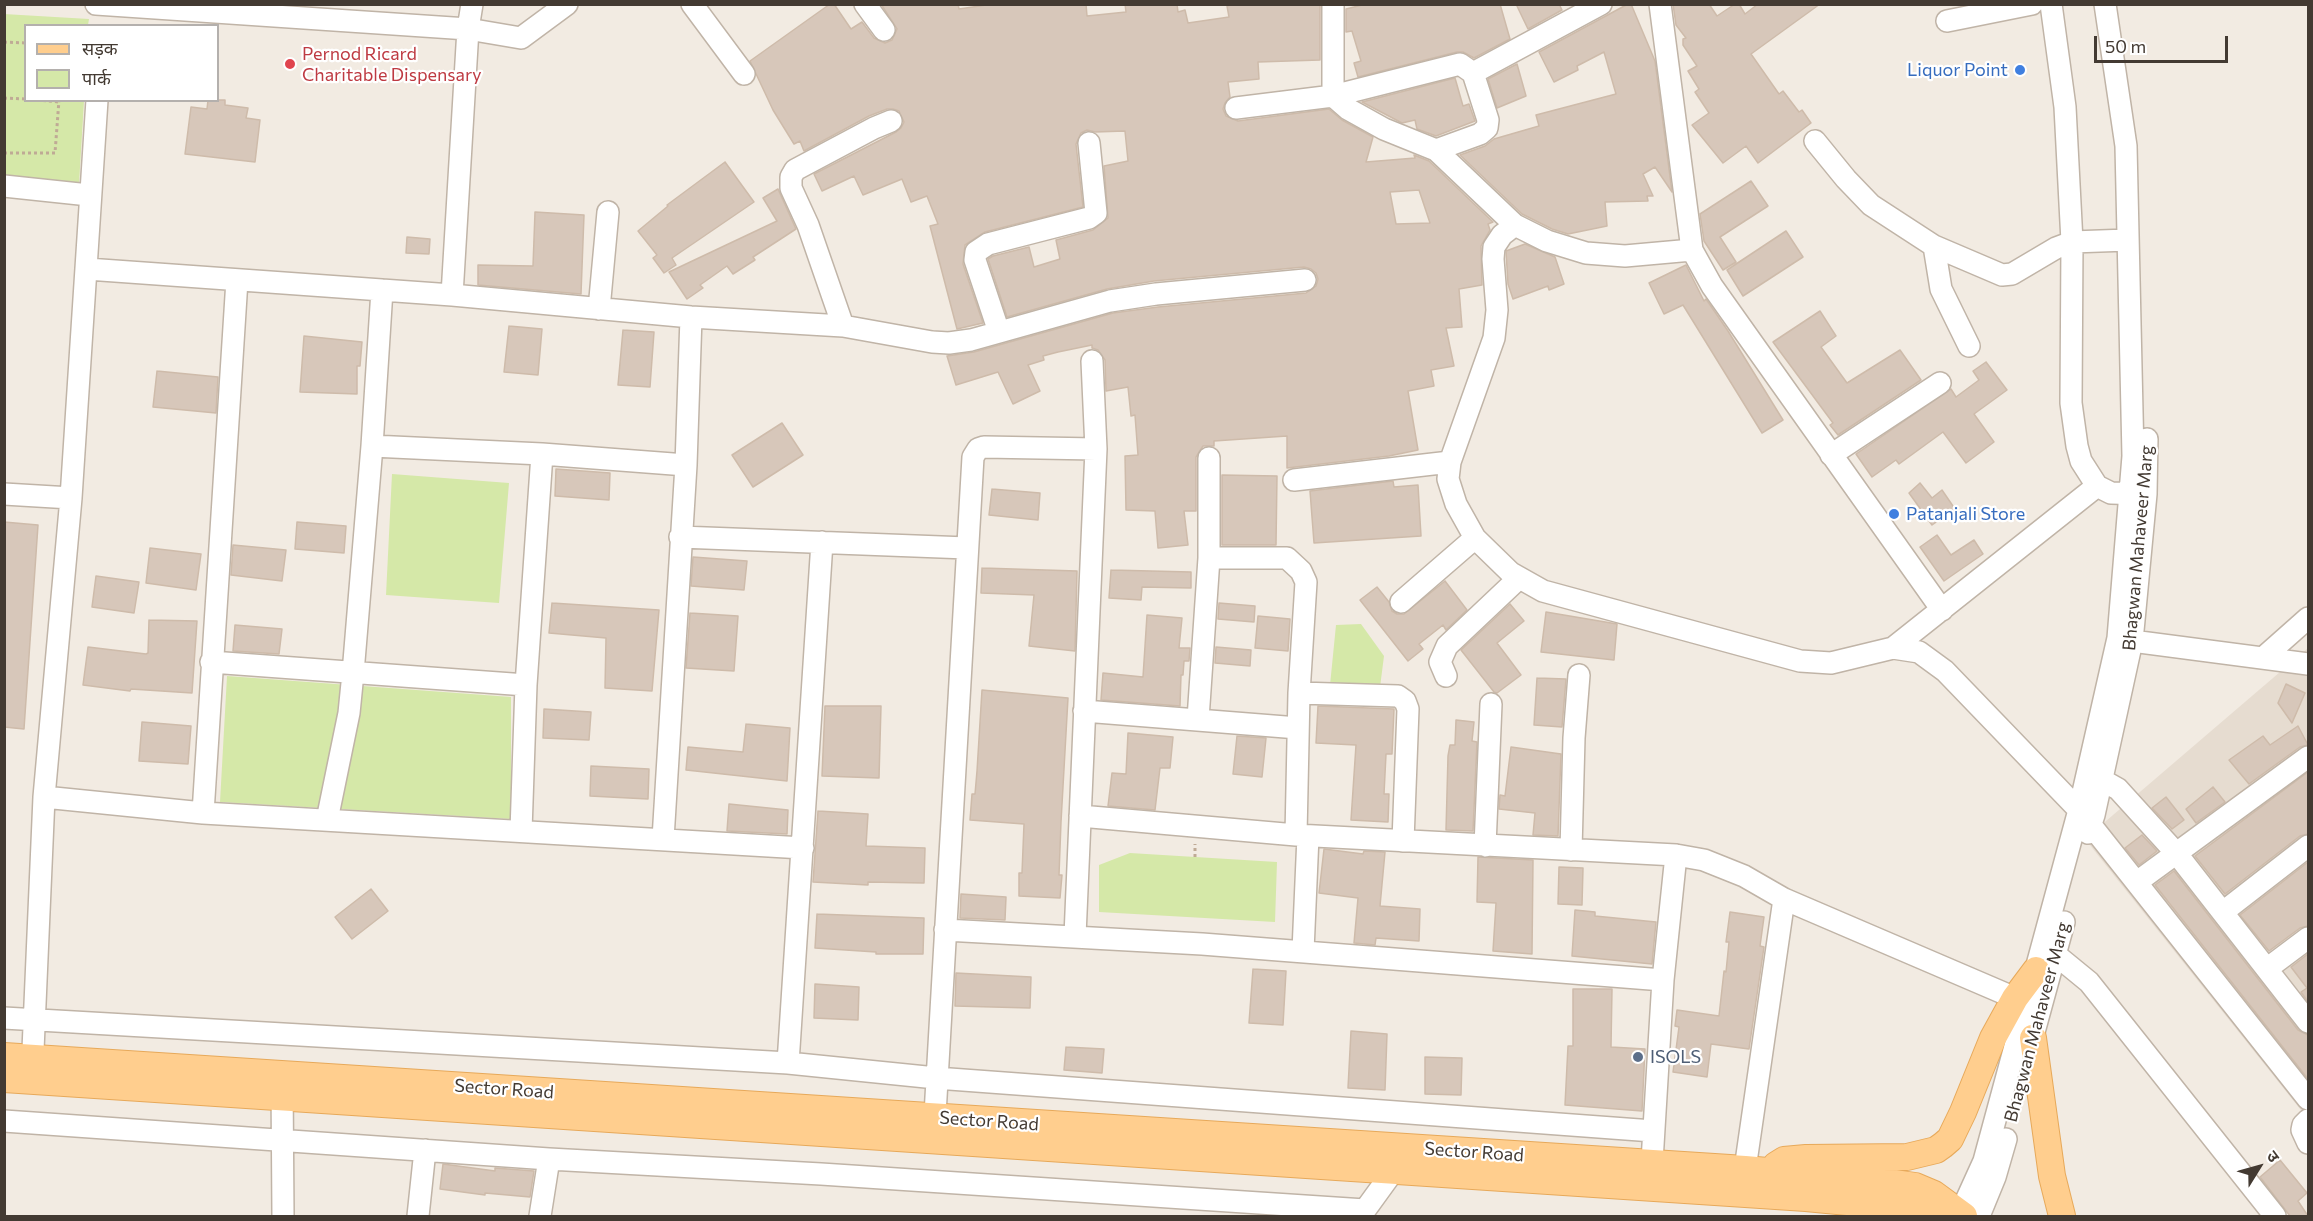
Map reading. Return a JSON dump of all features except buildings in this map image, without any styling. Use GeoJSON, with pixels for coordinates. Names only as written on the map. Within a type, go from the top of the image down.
{"type":"FeatureCollection","features":[{"type":"Feature","properties":{"kind":"main road"},"geometry":{"type":"LineString","coordinates":[[1756,1171],[1784,1160],[1853,1156],[1907,1157],[1943,1146],[1950,1138],[1993,1038],[2014,998],[2046,962]]}},
{"type":"Feature","properties":{"kind":"main road"},"geometry":{"type":"LineString","coordinates":[[2033,1038],[2052,1176],[2062,1216]]}},
{"type":"Feature","properties":{"kind":"main road","name":"Sector Road"},"geometry":{"type":"LineString","coordinates":[[4,1056],[32,1069],[1651,1176],[1790,1197],[1910,1208],[1930,1216]]}},
{"type":"Feature","properties":{"kind":"main road","name":"Sector Road"},"geometry":{"type":"LineString","coordinates":[[4,1079],[32,1069]]}},
{"type":"Feature","properties":{"kind":"main road","name":"Sector Road"},"geometry":{"type":"LineString","coordinates":[[934,1129],[1394,1170],[1651,1176],[1756,1171],[1879,1181],[1915,1186],[1934,1194],[1966,1216]]}},
{"type":"Feature","properties":{"kind":"main road"},"geometry":{"type":"LineString","coordinates":[[1790,1197],[1809,1210],[1825,1216]]}},
{"type":"Feature","properties":{"kind":"street"},"geometry":{"type":"LineString","coordinates":[[96,4],[208,8],[468,29],[521,38],[567,4]]}},
{"type":"Feature","properties":{"kind":"street"},"geometry":{"type":"LineString","coordinates":[[452,295],[468,29],[472,4]]}},
{"type":"Feature","properties":{"kind":"street"},"geometry":{"type":"LineString","coordinates":[[692,4],[744,74]]}},
{"type":"Feature","properties":{"kind":"street"},"geometry":{"type":"LineString","coordinates":[[865,4],[884,30]]}},
{"type":"Feature","properties":{"kind":"street"},"geometry":{"type":"LineString","coordinates":[[1333,4],[1333,96],[1348,109],[1384,129],[1436,150],[1515,225],[1547,241],[1586,253],[1625,256],[1692,250]]}},
{"type":"Feature","properties":{"kind":"street"},"geometry":{"type":"LineString","coordinates":[[1473,73],[1601,4]]}},
{"type":"Feature","properties":{"kind":"street"},"geometry":{"type":"LineString","coordinates":[[1947,21],[2032,4]]}},
{"type":"Feature","properties":{"kind":"street"},"geometry":{"type":"LineString","coordinates":[[2051,4],[2066,107],[2072,242],[2072,412],[2077,446],[2081,461],[2097,486],[2111,493],[2138,494]]}},
{"type":"Feature","properties":{"kind":"street","name":"Bhagwan Mahaveer Marg"},"geometry":{"type":"LineString","coordinates":[[2085,817],[2102,780],[2132,641],[2138,494],[2133,456],[2126,146],[2105,4]]}},
{"type":"Feature","properties":{"kind":"street","name":"Bhagwan Mahaveer Marg"},"geometry":{"type":"LineString","coordinates":[[1966,1216],[2046,962],[2085,817],[2118,638],[2138,494],[2148,456],[2140,145],[2120,4]]}},
{"type":"Feature","properties":{"kind":"street"},"geometry":{"type":"LineString","coordinates":[[103,24],[105,5]]}},
{"type":"Feature","properties":{"kind":"street"},"geometry":{"type":"LineString","coordinates":[[1660,5],[1692,250],[1712,286],[1942,610]]}},
{"type":"Feature","properties":{"kind":"street"},"geometry":{"type":"LineString","coordinates":[[1236,108],[1333,96],[1460,64],[1473,73],[1488,120],[1486,128],[1480,134],[1436,150]]}},
{"type":"Feature","properties":{"kind":"street"},"geometry":{"type":"LineString","coordinates":[[32,1069],[44,797],[70,498],[97,102]]}},
{"type":"Feature","properties":{"kind":"street"},"geometry":{"type":"LineString","coordinates":[[843,326],[808,225],[791,188],[792,177],[795,170],[891,121]]}},
{"type":"Feature","properties":{"kind":"street"},"geometry":{"type":"LineString","coordinates":[[1815,141],[1871,205],[1934,246],[2002,275],[2012,274],[2056,248],[2072,242],[2128,240]]}},
{"type":"Feature","properties":{"kind":"street"},"geometry":{"type":"LineString","coordinates":[[999,332],[975,260],[976,252],[988,244],[1089,218],[1096,213],[1089,144]]}},
{"type":"Feature","properties":{"kind":"street"},"geometry":{"type":"LineString","coordinates":[[4,186],[89,195]]}},
{"type":"Feature","properties":{"kind":"street"},"geometry":{"type":"LineString","coordinates":[[599,309],[608,212]]}},
{"type":"Feature","properties":{"kind":"street"},"geometry":{"type":"LineString","coordinates":[[1515,225],[1502,235],[1494,247],[1497,310],[1494,338],[1450,462],[1448,479],[1456,504],[1475,538],[1511,573],[1543,591],[1800,662],[1830,663],[1893,648],[1919,652],[1945,671],[2085,817],[2308,1100]]}},
{"type":"Feature","properties":{"kind":"street"},"geometry":{"type":"LineString","coordinates":[[1934,246],[1941,289],[1969,346]]}},
{"type":"Feature","properties":{"kind":"street"},"geometry":{"type":"LineString","coordinates":[[87,269],[452,295],[691,317],[843,326],[932,342],[970,340],[1110,301],[1156,294],[1305,280]]}},
{"type":"Feature","properties":{"kind":"street"},"geometry":{"type":"LineString","coordinates":[[203,813],[237,280]]}},
{"type":"Feature","properties":{"kind":"street"},"geometry":{"type":"LineString","coordinates":[[327,820],[348,713],[353,673],[372,446],[382,290]]}},
{"type":"Feature","properties":{"kind":"street"},"geometry":{"type":"LineString","coordinates":[[663,839],[686,465],[691,317]]}},
{"type":"Feature","properties":{"kind":"street"},"geometry":{"type":"LineString","coordinates":[[1075,936],[1096,449],[1092,361]]}},
{"type":"Feature","properties":{"kind":"street"},"geometry":{"type":"LineString","coordinates":[[1831,455],[1940,383]]}},
{"type":"Feature","properties":{"kind":"street"},"geometry":{"type":"LineString","coordinates":[[372,446],[542,454],[686,465]]}},
{"type":"Feature","properties":{"kind":"street"},"geometry":{"type":"LineString","coordinates":[[934,1129],[972,464],[978,449],[984,447],[1096,449]]}},
{"type":"Feature","properties":{"kind":"street"},"geometry":{"type":"LineString","coordinates":[[521,831],[526,686],[542,454]]}},
{"type":"Feature","properties":{"kind":"street"},"geometry":{"type":"LineString","coordinates":[[1198,719],[1209,558],[1209,458]]}},
{"type":"Feature","properties":{"kind":"street"},"geometry":{"type":"LineString","coordinates":[[1294,480],[1450,462]]}},
{"type":"Feature","properties":{"kind":"street"},"geometry":{"type":"LineString","coordinates":[[1893,648],[2097,486]]}},
{"type":"Feature","properties":{"kind":"street"},"geometry":{"type":"LineString","coordinates":[[4,494],[70,498]]}},
{"type":"Feature","properties":{"kind":"street"},"geometry":{"type":"LineString","coordinates":[[680,537],[967,548]]}},
{"type":"Feature","properties":{"kind":"street"},"geometry":{"type":"LineString","coordinates":[[1401,602],[1475,538]]}},
{"type":"Feature","properties":{"kind":"street"},"geometry":{"type":"LineString","coordinates":[[788,1064],[822,542]]}},
{"type":"Feature","properties":{"kind":"street"},"geometry":{"type":"LineString","coordinates":[[1209,558],[1287,558],[1301,571],[1306,582],[1298,728],[1303,951]]}},
{"type":"Feature","properties":{"kind":"street"},"geometry":{"type":"LineString","coordinates":[[1446,675],[1440,662],[1447,646],[1519,578]]}},
{"type":"Feature","properties":{"kind":"street"},"geometry":{"type":"LineString","coordinates":[[2264,657],[2308,618]]}},
{"type":"Feature","properties":{"kind":"street"},"geometry":{"type":"LineString","coordinates":[[2132,641],[2308,664]]}},
{"type":"Feature","properties":{"kind":"street"},"geometry":{"type":"LineString","coordinates":[[211,662],[526,686]]}},
{"type":"Feature","properties":{"kind":"street"},"geometry":{"type":"LineString","coordinates":[[1571,850],[1574,738],[1579,675]]}},
{"type":"Feature","properties":{"kind":"street"},"geometry":{"type":"LineString","coordinates":[[1299,693],[1398,696],[1405,701],[1408,709],[1403,841]]}},
{"type":"Feature","properties":{"kind":"street"},"geometry":{"type":"LineString","coordinates":[[1485,846],[1491,704]]}},
{"type":"Feature","properties":{"kind":"street"},"geometry":{"type":"LineString","coordinates":[[1084,711],[1298,728]]}},
{"type":"Feature","properties":{"kind":"street"},"geometry":{"type":"LineString","coordinates":[[2137,882],[2308,757]]}},
{"type":"Feature","properties":{"kind":"street"},"geometry":{"type":"LineString","coordinates":[[2102,780],[2118,789],[2178,854],[2308,1022]]}},
{"type":"Feature","properties":{"kind":"street"},"geometry":{"type":"LineString","coordinates":[[44,797],[203,813],[802,848]]}},
{"type":"Feature","properties":{"kind":"street"},"geometry":{"type":"LineString","coordinates":[[1080,816],[1302,835],[1676,855],[1704,860],[1744,876],[1784,899],[2014,998]]}},
{"type":"Feature","properties":{"kind":"street"},"geometry":{"type":"LineString","coordinates":[[2223,912],[2308,846]]}},
{"type":"Feature","properties":{"kind":"street"},"geometry":{"type":"LineString","coordinates":[[1651,1176],[1663,980],[1676,855]]}},
{"type":"Feature","properties":{"kind":"street"},"geometry":{"type":"LineString","coordinates":[[1756,1171],[1784,899]]}},
{"type":"Feature","properties":{"kind":"street"},"geometry":{"type":"LineString","coordinates":[[945,930],[1303,951],[1663,980]]}},
{"type":"Feature","properties":{"kind":"street"},"geometry":{"type":"LineString","coordinates":[[2268,968],[2308,938]]}},
{"type":"Feature","properties":{"kind":"street"},"geometry":{"type":"LineString","coordinates":[[2046,962],[2090,982],[2275,1216]]}},
{"type":"Feature","properties":{"kind":"street","name":"Bhagwan Mahaveer Marg"},"geometry":{"type":"LineString","coordinates":[[1966,1216],[1995,1177],[2033,1038],[2046,962]]}},
{"type":"Feature","properties":{"kind":"street"},"geometry":{"type":"LineString","coordinates":[[4,1018],[788,1064],[936,1078],[1653,1131]]}},
{"type":"Feature","properties":{"kind":"street"},"geometry":{"type":"LineString","coordinates":[[282,1086],[283,1216]]}},
{"type":"Feature","properties":{"kind":"street"},"geometry":{"type":"LineString","coordinates":[[2308,1120],[2302,1130],[2308,1143]]}},
{"type":"Feature","properties":{"kind":"street"},"geometry":{"type":"LineString","coordinates":[[4,1121],[549,1159],[809,1173],[1365,1209],[1394,1170]]}},
{"type":"Feature","properties":{"kind":"street"},"geometry":{"type":"LineString","coordinates":[[418,1216],[425,1150]]}},
{"type":"Feature","properties":{"kind":"street"},"geometry":{"type":"LineString","coordinates":[[540,1216],[549,1159]]}},
{"type":"Feature","properties":{"kind":"path"},"geometry":{"type":"LineString","coordinates":[[4,42],[24,43]]}},
{"type":"Feature","properties":{"kind":"path"},"geometry":{"type":"LineString","coordinates":[[4,98],[24,99]]}},
{"type":"Feature","properties":{"kind":"path"},"geometry":{"type":"LineString","coordinates":[[4,153],[55,153],[59,102]]}},
{"type":"Feature","properties":{"kind":"shaded area"},"geometry":{"type":"Polygon","coordinates":[[[2308,648],[2308,1119],[2085,839],[2308,648]]]}},
{"type":"Feature","properties":{"kind":"green space"},"geometry":{"type":"Polygon","coordinates":[[[4,14],[89,19],[88,24],[24,24],[24,102],[84,102],[79,184],[5,177],[4,14]]]}},
{"type":"Feature","properties":{"kind":"green space"},"geometry":{"type":"Polygon","coordinates":[[[392,474],[509,483],[499,603],[386,595],[392,474]]]}},
{"type":"Feature","properties":{"kind":"green space"},"geometry":{"type":"Polygon","coordinates":[[[1361,624],[1384,656],[1379,695],[1330,685],[1336,625],[1361,624]]]}},
{"type":"Feature","properties":{"kind":"green space"},"geometry":{"type":"Polygon","coordinates":[[[227,676],[511,697],[511,819],[220,802],[227,676]]]}},
{"type":"Feature","properties":{"kind":"green space"},"geometry":{"type":"Polygon","coordinates":[[[1130,853],[1277,862],[1275,922],[1099,912],[1099,865],[1130,853]]]}},
{"type":"Feature","properties":{"kind":"place","name":"Pernod Ricard Charitable Dispensary"},"geometry":{"type":"Point","coordinates":[290,64]}},
{"type":"Feature","properties":{"kind":"place","name":"Liquor Point"},"geometry":{"type":"Point","coordinates":[2020,70]}},
{"type":"Feature","properties":{"kind":"place","name":"Patanjali Store"},"geometry":{"type":"Point","coordinates":[1894,514]}},
{"type":"Feature","properties":{"kind":"place","name":"ISOLS"},"geometry":{"type":"Point","coordinates":[1638,1057]}}]}
